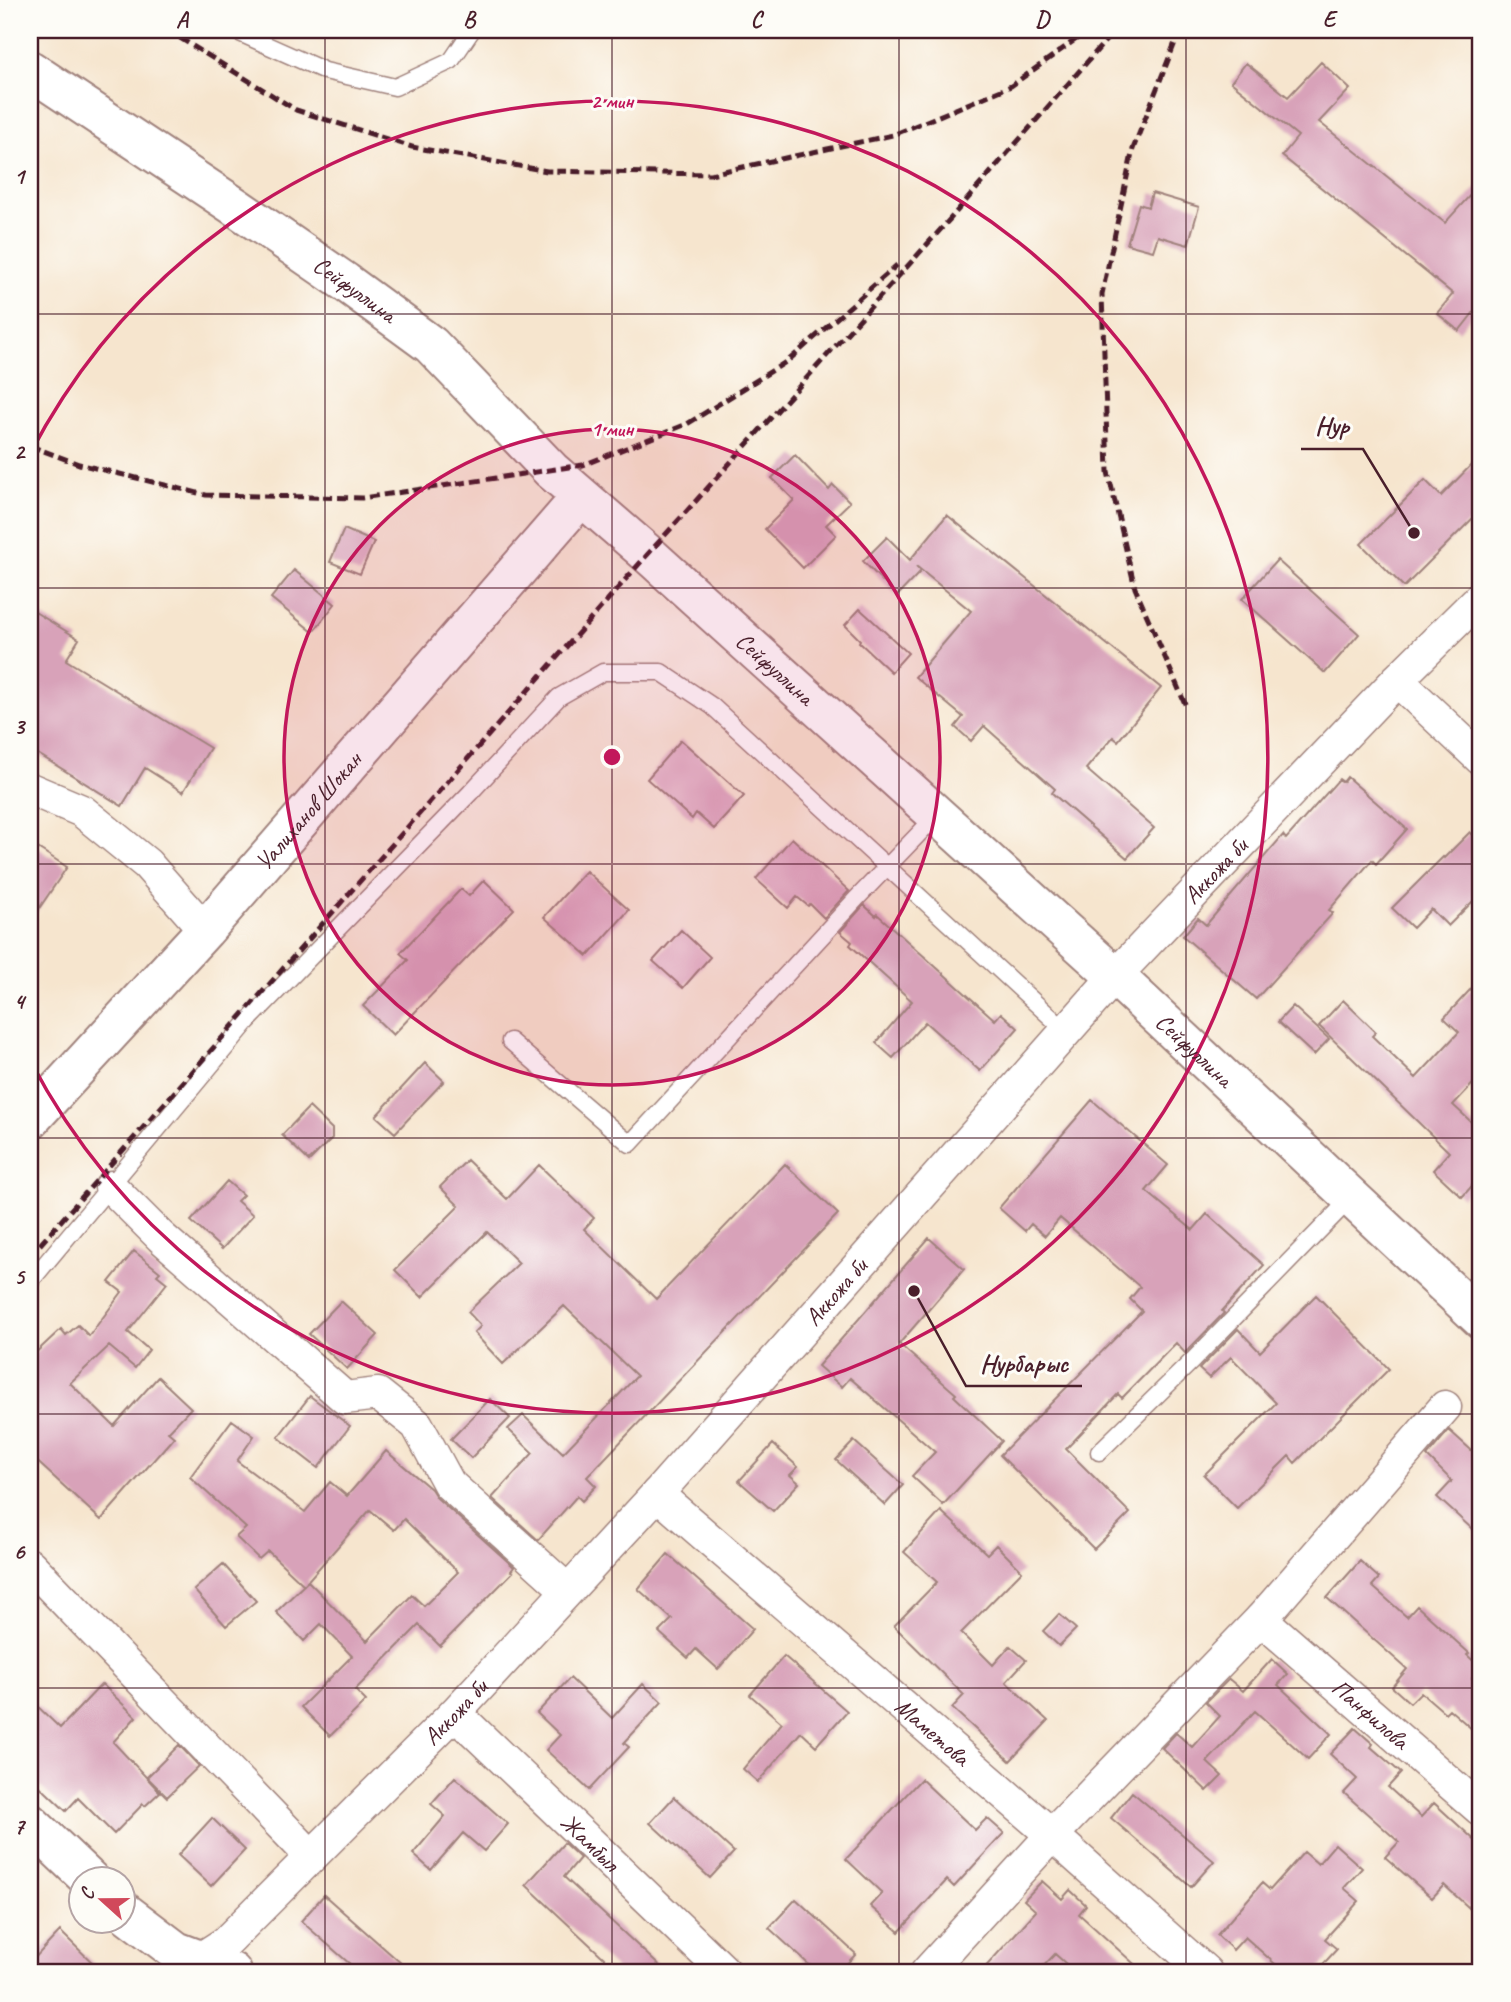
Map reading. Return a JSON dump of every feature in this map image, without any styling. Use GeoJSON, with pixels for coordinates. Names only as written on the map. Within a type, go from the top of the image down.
{"type":"FeatureCollection","features":[{"type":"Feature","properties":{"kind":"main road","name":"Сейфуллина"},"geometry":{"type":"LineString","coordinates":[[30,70],[236,207],[431,345],[551,470],[648,554],[1115,976],[1481,1318]]}},
{"type":"Feature","properties":{"kind":"main road","name":"Уалиханов Шокан"},"geometry":{"type":"LineString","coordinates":[[30,1120],[205,930],[581,497]]}},
{"type":"Feature","properties":{"kind":"main road"},"geometry":{"type":"LineString","coordinates":[[30,1823],[75,1866]]}},
{"type":"Feature","properties":{"kind":"main road"},"geometry":{"type":"LineString","coordinates":[[136,1921],[203,1968]]}},
{"type":"Feature","properties":{"kind":"street","name":"Аккожа би"},"geometry":{"type":"LineString","coordinates":[[203,1968],[454,1713],[657,1494],[1115,976],[1397,680],[1481,597]]}},
{"type":"Feature","properties":{"kind":"street"},"geometry":{"type":"LineString","coordinates":[[1397,680],[1481,759]]}},
{"type":"Feature","properties":{"kind":"street"},"geometry":{"type":"LineString","coordinates":[[30,789],[82,811],[147,864],[205,930]]}},
{"type":"Feature","properties":{"kind":"street"},"geometry":{"type":"LineString","coordinates":[[111,1187],[161,1237],[345,1398],[378,1394],[417,1425],[449,1484],[567,1590]]}},
{"type":"Feature","properties":{"kind":"street"},"geometry":{"type":"LineString","coordinates":[[927,1972],[1052,1835],[1261,1619],[1446,1407]]}},
{"type":"Feature","properties":{"kind":"street","name":"Маметова"},"geometry":{"type":"LineString","coordinates":[[657,1494],[1052,1835],[1206,1972]]}},
{"type":"Feature","properties":{"kind":"street"},"geometry":{"type":"LineString","coordinates":[[30,1565],[311,1856]]}},
{"type":"Feature","properties":{"kind":"street","name":"Панфилова"},"geometry":{"type":"LineString","coordinates":[[1261,1619],[1481,1810]]}},
{"type":"Feature","properties":{"kind":"street","name":"Жамбыл"},"geometry":{"type":"LineString","coordinates":[[454,1713],[725,1972]]}},
{"type":"Feature","properties":{"kind":"lane"},"geometry":{"type":"LineString","coordinates":[[233,30],[325,71],[395,87],[451,61],[472,30]]}},
{"type":"Feature","properties":{"kind":"lane"},"geometry":{"type":"LineString","coordinates":[[30,1282],[247,1021],[470,793],[559,697],[603,672],[661,672],[712,706],[1067,1032]]}},
{"type":"Feature","properties":{"kind":"lane"},"geometry":{"type":"LineString","coordinates":[[510,1041],[630,1144],[937,815]]}},
{"type":"Feature","properties":{"kind":"lane"},"geometry":{"type":"LineString","coordinates":[[1099,1452],[1352,1198]]}},
{"type":"Feature","properties":{"kind":"building"},"geometry":{"type":"Polygon","coordinates":[[[1321,62],[1350,89],[1319,122],[1445,223],[1481,183],[1481,303],[1459,331],[1437,313],[1453,294],[1282,156],[1298,136],[1231,82],[1246,63],[1288,97],[1321,62]]]}},
{"type":"Feature","properties":{"kind":"building"},"geometry":{"type":"Polygon","coordinates":[[[1152,193],[1199,207],[1188,245],[1158,236],[1153,251],[1127,244],[1139,204],[1148,207],[1152,193]]]}},
{"type":"Feature","properties":{"kind":"building"},"geometry":{"type":"Polygon","coordinates":[[[795,455],[829,490],[833,485],[850,502],[826,525],[836,535],[803,568],[765,529],[794,500],[772,478],[795,455]]]}},
{"type":"Feature","properties":{"kind":"building"},"geometry":{"type":"Polygon","coordinates":[[[1481,455],[1481,510],[1404,587],[1361,544],[1425,480],[1441,496],[1481,455]]]}},
{"type":"Feature","properties":{"kind":"building"},"geometry":{"type":"Polygon","coordinates":[[[947,515],[1161,688],[1118,741],[1113,737],[1086,769],[1154,828],[1127,858],[1052,793],[1055,789],[984,726],[971,741],[955,727],[963,717],[915,677],[971,611],[916,566],[921,571],[897,596],[863,561],[887,537],[910,560],[947,515]]]}},
{"type":"Feature","properties":{"kind":"building"},"geometry":{"type":"Polygon","coordinates":[[[344,529],[374,542],[360,574],[330,562],[344,529]]]}},
{"type":"Feature","properties":{"kind":"building"},"geometry":{"type":"Polygon","coordinates":[[[1277,560],[1359,634],[1325,673],[1242,599],[1277,560]]]}},
{"type":"Feature","properties":{"kind":"building"},"geometry":{"type":"Polygon","coordinates":[[[294,570],[335,604],[313,632],[271,598],[294,570]]]}},
{"type":"Feature","properties":{"kind":"building"},"geometry":{"type":"Polygon","coordinates":[[[30,609],[79,639],[66,660],[210,748],[183,792],[145,768],[122,806],[30,749],[30,609]]]}},
{"type":"Feature","properties":{"kind":"building"},"geometry":{"type":"Polygon","coordinates":[[[860,609],[908,653],[891,672],[845,625],[860,609]]]}},
{"type":"Feature","properties":{"kind":"building"},"geometry":{"type":"Polygon","coordinates":[[[681,740],[744,796],[714,829],[696,813],[692,819],[647,779],[681,740]]]}},
{"type":"Feature","properties":{"kind":"building"},"geometry":{"type":"Polygon","coordinates":[[[1347,777],[1407,829],[1376,864],[1372,860],[1329,910],[1333,913],[1256,999],[1183,936],[1198,918],[1206,925],[1283,835],[1286,839],[1339,779],[1343,782],[1347,777]]]}},
{"type":"Feature","properties":{"kind":"building"},"geometry":{"type":"Polygon","coordinates":[[[1470,832],[1481,843],[1481,893],[1448,926],[1431,909],[1413,928],[1392,908],[1470,832]]]}},
{"type":"Feature","properties":{"kind":"building"},"geometry":{"type":"Polygon","coordinates":[[[792,838],[849,891],[824,918],[810,904],[808,906],[797,897],[788,908],[756,879],[792,838]]]}},
{"type":"Feature","properties":{"kind":"building"},"geometry":{"type":"Polygon","coordinates":[[[30,843],[67,867],[30,922],[30,843]]]}},
{"type":"Feature","properties":{"kind":"building"},"geometry":{"type":"Polygon","coordinates":[[[586,871],[629,910],[588,956],[544,917],[586,871]]]}},
{"type":"Feature","properties":{"kind":"building"},"geometry":{"type":"Polygon","coordinates":[[[484,880],[514,909],[393,1035],[363,1006],[408,960],[400,953],[461,889],[469,896],[484,880]]]}},
{"type":"Feature","properties":{"kind":"building"},"geometry":{"type":"Polygon","coordinates":[[[864,905],[995,1020],[1001,1013],[1018,1028],[980,1071],[925,1022],[893,1058],[876,1043],[912,1001],[850,945],[852,942],[840,932],[864,905]]]}},
{"type":"Feature","properties":{"kind":"building"},"geometry":{"type":"Polygon","coordinates":[[[681,930],[710,957],[683,988],[653,961],[681,930]]]}},
{"type":"Feature","properties":{"kind":"building"},"geometry":{"type":"Polygon","coordinates":[[[1481,978],[1481,1075],[1453,1105],[1481,1131],[1481,1176],[1462,1197],[1433,1170],[1449,1152],[1319,1026],[1343,1000],[1376,1032],[1372,1036],[1416,1078],[1459,1032],[1444,1018],[1481,978]]]}},
{"type":"Feature","properties":{"kind":"building"},"geometry":{"type":"Polygon","coordinates":[[[1293,1006],[1329,1039],[1314,1055],[1278,1022],[1293,1006]]]}},
{"type":"Feature","properties":{"kind":"building"},"geometry":{"type":"Polygon","coordinates":[[[425,1063],[444,1081],[395,1133],[376,1116],[425,1063]]]}},
{"type":"Feature","properties":{"kind":"building"},"geometry":{"type":"Polygon","coordinates":[[[1092,1100],[1168,1165],[1146,1191],[1193,1230],[1207,1214],[1264,1265],[1222,1311],[1224,1313],[1185,1353],[1176,1343],[1122,1398],[1118,1394],[1066,1449],[1130,1513],[1094,1549],[1000,1455],[1142,1311],[1130,1299],[1140,1287],[1060,1218],[1045,1236],[1031,1224],[1025,1231],[999,1208],[1092,1100]]]}},
{"type":"Feature","properties":{"kind":"building"},"geometry":{"type":"Polygon","coordinates":[[[309,1107],[332,1129],[332,1138],[309,1161],[282,1135],[309,1107]]]}},
{"type":"Feature","properties":{"kind":"building"},"geometry":{"type":"Polygon","coordinates":[[[467,1160],[507,1199],[539,1165],[594,1218],[584,1229],[656,1299],[785,1164],[838,1214],[587,1477],[596,1486],[582,1501],[577,1496],[538,1540],[492,1498],[533,1453],[508,1429],[523,1415],[563,1453],[637,1376],[564,1306],[503,1364],[474,1333],[481,1326],[468,1312],[519,1263],[487,1232],[422,1297],[395,1270],[459,1206],[440,1187],[467,1160]]]}},
{"type":"Feature","properties":{"kind":"building"},"geometry":{"type":"Polygon","coordinates":[[[227,1181],[243,1195],[237,1201],[253,1215],[222,1249],[191,1221],[227,1181]]]}},
{"type":"Feature","properties":{"kind":"building"},"geometry":{"type":"Polygon","coordinates":[[[929,1238],[964,1269],[899,1344],[956,1394],[954,1396],[1002,1441],[943,1505],[912,1476],[935,1452],[850,1378],[842,1387],[818,1366],[929,1238]]]}},
{"type":"Feature","properties":{"kind":"building"},"geometry":{"type":"Polygon","coordinates":[[[134,1251],[160,1272],[157,1275],[167,1283],[128,1332],[149,1350],[135,1368],[109,1346],[70,1383],[114,1426],[158,1377],[191,1408],[168,1432],[174,1437],[101,1520],[30,1455],[30,1358],[61,1329],[66,1335],[78,1325],[89,1336],[122,1292],[109,1282],[134,1251]]]}},
{"type":"Feature","properties":{"kind":"building"},"geometry":{"type":"Polygon","coordinates":[[[1316,1295],[1389,1369],[1295,1463],[1289,1456],[1237,1508],[1204,1475],[1276,1403],[1231,1357],[1209,1378],[1199,1369],[1238,1329],[1260,1352],[1316,1295]]]}},
{"type":"Feature","properties":{"kind":"building"},"geometry":{"type":"Polygon","coordinates":[[[341,1301],[378,1335],[347,1369],[309,1334],[341,1301]]]}},
{"type":"Feature","properties":{"kind":"building"},"geometry":{"type":"Polygon","coordinates":[[[310,1396],[350,1426],[318,1468],[278,1437],[310,1396]]]}},
{"type":"Feature","properties":{"kind":"building"},"geometry":{"type":"Polygon","coordinates":[[[490,1399],[510,1418],[471,1458],[451,1439],[490,1399]]]}},
{"type":"Feature","properties":{"kind":"building"},"geometry":{"type":"Polygon","coordinates":[[[232,1420],[254,1436],[237,1461],[305,1512],[330,1482],[347,1496],[386,1451],[514,1567],[511,1571],[513,1572],[440,1646],[419,1625],[355,1690],[366,1701],[330,1736],[301,1707],[352,1656],[321,1624],[304,1641],[276,1612],[304,1585],[268,1551],[259,1559],[236,1537],[246,1528],[190,1477],[232,1420]],[[370,1510],[305,1584],[308,1581],[367,1641],[412,1595],[424,1606],[458,1572],[404,1519],[394,1530],[370,1510]]]}},
{"type":"Feature","properties":{"kind":"building"},"geometry":{"type":"Polygon","coordinates":[[[1449,1430],[1481,1459],[1481,1537],[1437,1497],[1452,1481],[1427,1456],[1449,1430]]]}},
{"type":"Feature","properties":{"kind":"building"},"geometry":{"type":"Polygon","coordinates":[[[854,1441],[903,1485],[885,1505],[836,1460],[854,1441]]]}},
{"type":"Feature","properties":{"kind":"building"},"geometry":{"type":"Polygon","coordinates":[[[773,1444],[798,1467],[790,1475],[799,1483],[773,1511],[739,1481],[773,1444]]]}},
{"type":"Feature","properties":{"kind":"building"},"geometry":{"type":"Polygon","coordinates":[[[941,1511],[987,1554],[996,1545],[1022,1571],[961,1633],[993,1665],[1010,1646],[1026,1660],[1006,1682],[1048,1721],[1010,1761],[952,1708],[964,1695],[894,1626],[937,1582],[904,1552],[941,1511]]]}},
{"type":"Feature","properties":{"kind":"building"},"geometry":{"type":"Polygon","coordinates":[[[668,1554],[753,1629],[718,1669],[696,1649],[688,1658],[659,1632],[672,1619],[638,1589],[668,1554]]]}},
{"type":"Feature","properties":{"kind":"building"},"geometry":{"type":"Polygon","coordinates":[[[1360,1561],[1379,1578],[1372,1586],[1407,1617],[1417,1606],[1469,1653],[1467,1655],[1481,1668],[1472,1678],[1481,1686],[1481,1737],[1449,1709],[1445,1713],[1421,1692],[1410,1703],[1392,1687],[1407,1669],[1327,1598],[1360,1561]]]}},
{"type":"Feature","properties":{"kind":"building"},"geometry":{"type":"Polygon","coordinates":[[[223,1564],[256,1601],[226,1626],[194,1590],[223,1564]]]}},
{"type":"Feature","properties":{"kind":"building"},"geometry":{"type":"Polygon","coordinates":[[[1059,1614],[1076,1629],[1059,1646],[1043,1631],[1059,1614]]]}},
{"type":"Feature","properties":{"kind":"building"},"geometry":{"type":"Polygon","coordinates":[[[784,1656],[847,1711],[816,1746],[801,1732],[758,1782],[743,1769],[782,1723],[750,1695],[784,1656]]]}},
{"type":"Feature","properties":{"kind":"building"},"geometry":{"type":"Polygon","coordinates":[[[1272,1659],[1288,1674],[1278,1685],[1331,1734],[1308,1759],[1255,1711],[1207,1762],[1222,1776],[1207,1791],[1162,1748],[1176,1733],[1192,1747],[1220,1716],[1206,1702],[1229,1679],[1243,1691],[1272,1659]]]}},
{"type":"Feature","properties":{"kind":"building"},"geometry":{"type":"Polygon","coordinates":[[[570,1678],[612,1718],[643,1684],[662,1702],[624,1743],[629,1747],[589,1790],[546,1750],[560,1735],[537,1713],[570,1678]]]}},
{"type":"Feature","properties":{"kind":"building"},"geometry":{"type":"Polygon","coordinates":[[[102,1684],[136,1717],[113,1742],[160,1792],[145,1806],[143,1804],[114,1834],[78,1798],[66,1811],[30,1777],[30,1699],[60,1728],[102,1684]]]}},
{"type":"Feature","properties":{"kind":"building"},"geometry":{"type":"Polygon","coordinates":[[[1355,1728],[1373,1744],[1371,1747],[1401,1773],[1388,1787],[1421,1817],[1434,1803],[1481,1846],[1481,1919],[1444,1885],[1432,1898],[1385,1857],[1399,1842],[1344,1793],[1357,1779],[1330,1754],[1355,1728]]]}},
{"type":"Feature","properties":{"kind":"building"},"geometry":{"type":"Polygon","coordinates":[[[179,1745],[199,1766],[167,1797],[147,1777],[179,1745]]]}},
{"type":"Feature","properties":{"kind":"building"},"geometry":{"type":"Polygon","coordinates":[[[455,1777],[508,1824],[484,1851],[463,1833],[431,1870],[413,1854],[445,1816],[431,1804],[455,1777]]]}},
{"type":"Feature","properties":{"kind":"building"},"geometry":{"type":"Polygon","coordinates":[[[921,1779],[975,1830],[987,1818],[1004,1833],[954,1887],[947,1880],[899,1932],[870,1906],[882,1893],[846,1859],[921,1779]]]}},
{"type":"Feature","properties":{"kind":"building"},"geometry":{"type":"Polygon","coordinates":[[[1132,1792],[1214,1861],[1191,1887],[1111,1818],[1132,1792]]]}},
{"type":"Feature","properties":{"kind":"building"},"geometry":{"type":"Polygon","coordinates":[[[674,1797],[734,1852],[710,1878],[650,1823],[674,1797]]]}},
{"type":"Feature","properties":{"kind":"building"},"geometry":{"type":"Polygon","coordinates":[[[212,1818],[245,1850],[211,1886],[178,1855],[212,1818]]]}},
{"type":"Feature","properties":{"kind":"building"},"geometry":{"type":"Polygon","coordinates":[[[564,1843],[580,1858],[564,1877],[666,1972],[619,1972],[526,1885],[564,1843]]]}},
{"type":"Feature","properties":{"kind":"building"},"geometry":{"type":"Polygon","coordinates":[[[1335,1844],[1362,1868],[1344,1888],[1359,1901],[1325,1939],[1337,1949],[1316,1972],[1284,1972],[1245,1937],[1233,1950],[1217,1935],[1262,1883],[1270,1890],[1304,1852],[1318,1864],[1335,1844]]]}},
{"type":"Feature","properties":{"kind":"building"},"geometry":{"type":"Polygon","coordinates":[[[1042,1881],[1062,1899],[1070,1890],[1086,1905],[1079,1914],[1143,1972],[1075,1972],[1055,1954],[1038,1972],[981,1972],[1036,1911],[1024,1900],[1042,1881]]]}},
{"type":"Feature","properties":{"kind":"building"},"geometry":{"type":"Polygon","coordinates":[[[324,1895],[411,1972],[359,1972],[301,1921],[324,1895]]]}},
{"type":"Feature","properties":{"kind":"building"},"geometry":{"type":"Polygon","coordinates":[[[796,1899],[856,1954],[839,1972],[817,1972],[769,1928],[796,1899]]]}},
{"type":"Feature","properties":{"kind":"building"},"geometry":{"type":"Polygon","coordinates":[[[60,1931],[102,1972],[30,1972],[30,1963],[60,1931]]]}},
{"type":"Feature","properties":{"kind":"railway"},"geometry":{"type":"LineString","coordinates":[[167,30],[296,110],[412,147],[547,171],[710,174],[893,135],[1011,86],[1089,30]]}},
{"type":"Feature","properties":{"kind":"railway"},"geometry":{"type":"LineString","coordinates":[[30,1256],[648,554],[950,219],[1115,30]]}},
{"type":"Feature","properties":{"kind":"railway"},"geometry":{"type":"LineString","coordinates":[[1180,30],[1133,149],[1102,294],[1108,472],[1135,588],[1186,706]]}},
{"type":"Feature","properties":{"kind":"railway"},"geometry":{"type":"LineString","coordinates":[[30,446],[79,464],[206,495],[362,498],[583,465],[687,424],[789,360],[897,265]]}},
{"type":"Feature","properties":{"kind":"place","name":"Нур"},"geometry":{"type":"Point","coordinates":[1414,533]}},
{"type":"Feature","properties":{"kind":"place","name":"Нурбарыс"},"geometry":{"type":"Point","coordinates":[914,1291]}}]}
